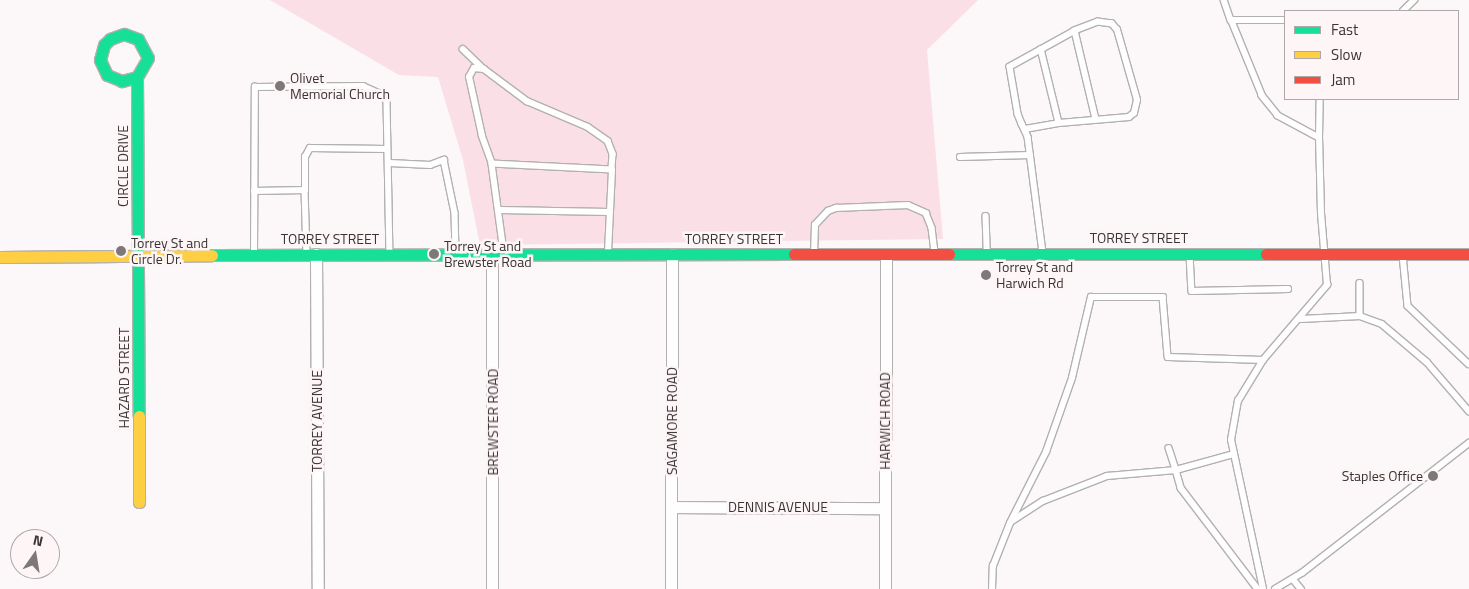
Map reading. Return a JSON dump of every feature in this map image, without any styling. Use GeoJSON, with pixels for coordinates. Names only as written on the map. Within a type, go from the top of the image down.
{"type":"FeatureCollection","features":[{"type":"Feature","properties":{"kind":"main road","name":"CIRCLE DRIVE"},"geometry":{"type":"LineString","coordinates":[[137,77],[122,81],[107,75],[100,60],[104,45],[110,39],[124,34],[143,44],[146,66],[137,77],[139,254]]}},
{"type":"Feature","properties":{"kind":"main road","name":"TORREY STREET"},"geometry":{"type":"LineString","coordinates":[[0,257],[139,254],[1469,254]]}},
{"type":"Feature","properties":{"kind":"main road","name":"HAZARD STREET"},"geometry":{"type":"LineString","coordinates":[[139,254],[139,502]]}},
{"type":"Feature","properties":{"kind":"street","name":"TORREY AVENUE"},"geometry":{"type":"LineString","coordinates":[[312,254],[318,589]]}},
{"type":"Feature","properties":{"kind":"street","name":"BREWSTER ROAD"},"geometry":{"type":"LineString","coordinates":[[492,254],[492,589]]}},
{"type":"Feature","properties":{"kind":"street","name":"SAGAMORE ROAD"},"geometry":{"type":"LineString","coordinates":[[671,589],[672,254]]}},
{"type":"Feature","properties":{"kind":"street","name":"HARWICH ROAD"},"geometry":{"type":"LineString","coordinates":[[885,589],[886,254]]}},
{"type":"Feature","properties":{"kind":"street","name":"DENNIS AVENUE"},"geometry":{"type":"LineString","coordinates":[[672,506],[884,508]]}},
{"type":"Feature","properties":{"kind":"lane"},"geometry":{"type":"LineString","coordinates":[[1224,0],[1262,96],[1278,116],[1319,138]]}},
{"type":"Feature","properties":{"kind":"lane"},"geometry":{"type":"LineString","coordinates":[[1404,10],[1414,0]]}},
{"type":"Feature","properties":{"kind":"lane"},"geometry":{"type":"LineString","coordinates":[[1231,20],[1284,20]]}},
{"type":"Feature","properties":{"kind":"lane"},"geometry":{"type":"LineString","coordinates":[[1025,129],[1059,122],[1129,117],[1134,113],[1137,100],[1117,30],[1105,21],[1075,31],[1010,67],[1018,114],[1025,129],[1030,155],[1043,253]]}},
{"type":"Feature","properties":{"kind":"lane"},"geometry":{"type":"LineString","coordinates":[[1075,31],[1096,119]]}},
{"type":"Feature","properties":{"kind":"lane"},"geometry":{"type":"LineString","coordinates":[[463,49],[484,69],[527,101],[598,133],[613,149],[608,254]]}},
{"type":"Feature","properties":{"kind":"lane"},"geometry":{"type":"LineString","coordinates":[[1041,49],[1059,122]]}},
{"type":"Feature","properties":{"kind":"lane"},"geometry":{"type":"LineString","coordinates":[[484,69],[471,69],[469,77],[482,136],[492,164],[505,254]]}},
{"type":"Feature","properties":{"kind":"lane"},"geometry":{"type":"LineString","coordinates":[[254,254],[255,87],[362,86],[374,90],[387,101],[386,149],[390,163],[390,254]]}},
{"type":"Feature","properties":{"kind":"lane"},"geometry":{"type":"LineString","coordinates":[[1263,589],[1231,440],[1238,401],[1263,360],[1301,319],[1327,286],[1319,138],[1320,100]]}},
{"type":"Feature","properties":{"kind":"lane"},"geometry":{"type":"LineString","coordinates":[[312,254],[305,190],[305,157],[310,148],[386,149]]}},
{"type":"Feature","properties":{"kind":"lane"},"geometry":{"type":"LineString","coordinates":[[960,157],[1030,155]]}},
{"type":"Feature","properties":{"kind":"lane"},"geometry":{"type":"LineString","coordinates":[[390,163],[430,165],[444,160],[455,212],[456,254]]}},
{"type":"Feature","properties":{"kind":"lane"},"geometry":{"type":"LineString","coordinates":[[492,164],[612,170]]}},
{"type":"Feature","properties":{"kind":"lane"},"geometry":{"type":"LineString","coordinates":[[254,191],[305,190]]}},
{"type":"Feature","properties":{"kind":"lane"},"geometry":{"type":"LineString","coordinates":[[814,254],[815,225],[828,211],[836,208],[908,205],[926,213],[932,228],[936,253]]}},
{"type":"Feature","properties":{"kind":"lane"},"geometry":{"type":"LineString","coordinates":[[500,210],[609,212]]}},
{"type":"Feature","properties":{"kind":"lane"},"geometry":{"type":"LineString","coordinates":[[986,216],[987,253]]}},
{"type":"Feature","properties":{"kind":"lane"},"geometry":{"type":"LineString","coordinates":[[1190,253],[1192,291],[1288,289]]}},
{"type":"Feature","properties":{"kind":"lane"},"geometry":{"type":"LineString","coordinates":[[1403,255],[1408,306],[1469,364]]}},
{"type":"Feature","properties":{"kind":"lane"},"geometry":{"type":"LineString","coordinates":[[1360,283],[1360,316]]}},
{"type":"Feature","properties":{"kind":"lane"},"geometry":{"type":"LineString","coordinates":[[992,589],[993,566],[1010,523],[1046,452],[1072,378],[1091,297],[1163,297],[1168,357],[1263,360]]}},
{"type":"Feature","properties":{"kind":"lane"},"geometry":{"type":"LineString","coordinates":[[1301,319],[1360,316],[1382,324],[1427,362],[1469,411]]}},
{"type":"Feature","properties":{"kind":"lane"},"geometry":{"type":"LineString","coordinates":[[1275,589],[1293,579],[1469,443]]}},
{"type":"Feature","properties":{"kind":"lane"},"geometry":{"type":"LineString","coordinates":[[1169,448],[1182,488],[1258,589]]}},
{"type":"Feature","properties":{"kind":"lane"},"geometry":{"type":"LineString","coordinates":[[1010,523],[1043,502],[1107,476],[1176,470],[1234,454]]}},
{"type":"Feature","properties":{"kind":"lane"},"geometry":{"type":"LineString","coordinates":[[1293,579],[1301,589]]}},
{"type":"Feature","properties":{"kind":"shaded area"},"geometry":{"type":"Polygon","coordinates":[[[270,0],[978,0],[927,50],[943,239],[480,245],[463,160],[438,77],[399,75],[270,0]]]}},
{"type":"Feature","properties":{"kind":"traffic: fast"},"geometry":{"type":"LineString","coordinates":[[137,77],[122,81],[107,75],[100,60],[104,45],[110,39],[124,34],[138,39],[148,58],[137,77],[139,416]]}},
{"type":"Feature","properties":{"kind":"traffic: fast"},"geometry":{"type":"LineString","coordinates":[[212,255],[794,254]]}},
{"type":"Feature","properties":{"kind":"traffic: fast"},"geometry":{"type":"LineString","coordinates":[[949,254],[1266,254]]}},
{"type":"Feature","properties":{"kind":"traffic: slow"},"geometry":{"type":"LineString","coordinates":[[0,257],[212,255]]}},
{"type":"Feature","properties":{"kind":"traffic: slow"},"geometry":{"type":"LineString","coordinates":[[139,416],[139,502]]}},
{"type":"Feature","properties":{"kind":"traffic: jam"},"geometry":{"type":"LineString","coordinates":[[794,254],[949,254]]}},
{"type":"Feature","properties":{"kind":"traffic: jam"},"geometry":{"type":"LineString","coordinates":[[1266,254],[1469,254]]}},
{"type":"Feature","properties":{"kind":"place","name":"Olivet Memorial Church"},"geometry":{"type":"Point","coordinates":[280,86]}},
{"type":"Feature","properties":{"kind":"place","name":"Torrey St and Circle Dr."},"geometry":{"type":"Point","coordinates":[121,251]}},
{"type":"Feature","properties":{"kind":"place","name":"Torrey St and Brewster Road"},"geometry":{"type":"Point","coordinates":[434,254]}},
{"type":"Feature","properties":{"kind":"place","name":"Torrey St and Harwich Rd"},"geometry":{"type":"Point","coordinates":[986,275]}},
{"type":"Feature","properties":{"kind":"place","name":"Staples Office"},"geometry":{"type":"Point","coordinates":[1433,476]}}]}
